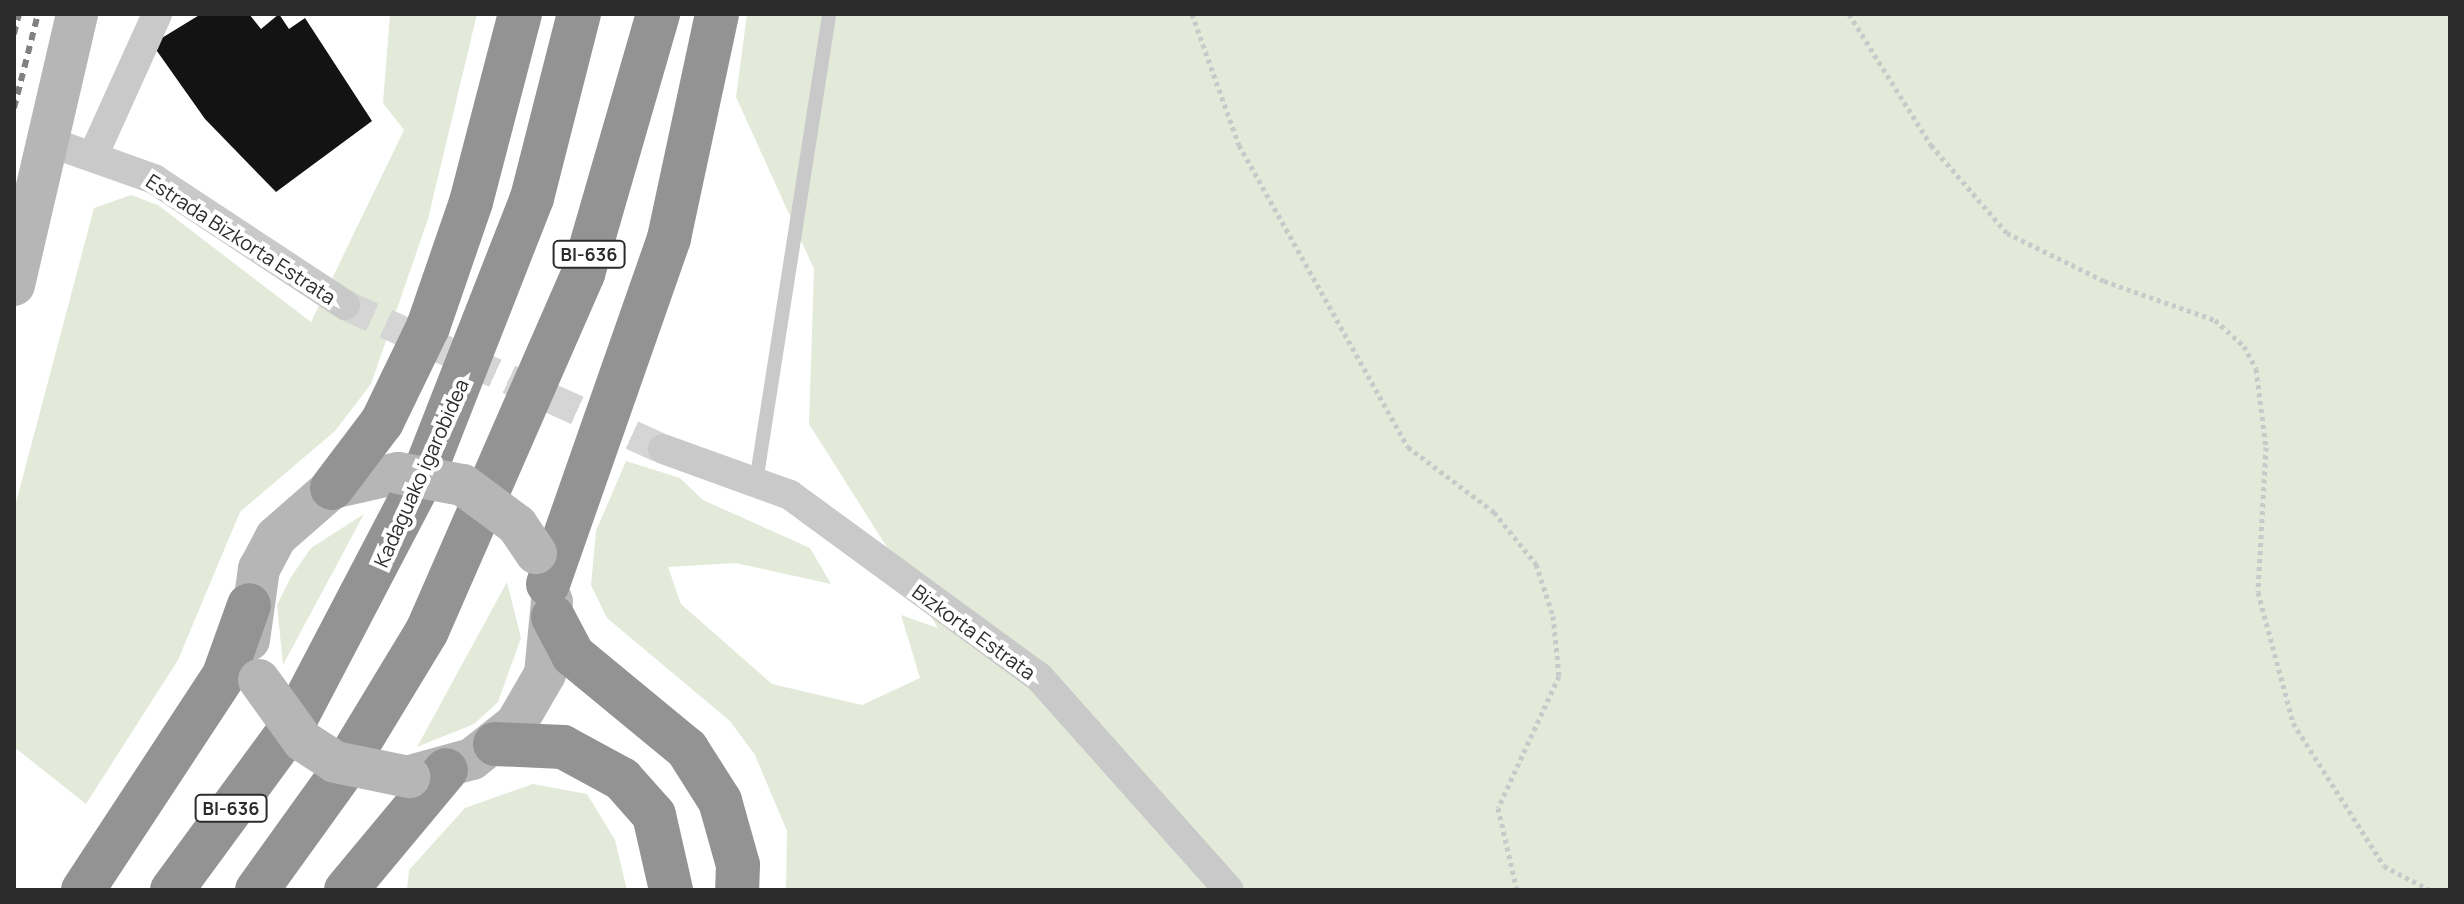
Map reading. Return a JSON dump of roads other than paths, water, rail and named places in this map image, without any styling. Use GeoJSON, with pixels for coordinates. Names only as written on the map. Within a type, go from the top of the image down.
{"type":"FeatureCollection","features":[{"type":"Feature","properties":{"kind":"highway"},"geometry":{"type":"LineString","coordinates":[[332,488],[382,422],[428,327],[503,94],[520,14]]}},
{"type":"Feature","properties":{"kind":"highway","name":"Kadaguako igarobidea"},"geometry":{"type":"LineString","coordinates":[[172,890],[291,728],[423,476],[532,198],[579,14]]}},
{"type":"Feature","properties":{"kind":"highway","name":"BI-636"},"geometry":{"type":"LineString","coordinates":[[257,890],[341,773],[427,631],[583,274],[658,14]]}},
{"type":"Feature","properties":{"kind":"highway"},"geometry":{"type":"LineString","coordinates":[[717,14],[669,238],[546,585],[573,655],[687,749],[720,801],[738,865],[737,890]]}},
{"type":"Feature","properties":{"kind":"highway"},"geometry":{"type":"LineString","coordinates":[[83,890],[224,675],[249,605]]}},
{"type":"Feature","properties":{"kind":"highway"},"geometry":{"type":"LineString","coordinates":[[495,744],[563,747],[622,779],[654,815],[671,890]]}},
{"type":"Feature","properties":{"kind":"highway"},"geometry":{"type":"LineString","coordinates":[[346,890],[427,773]]}},
{"type":"Feature","properties":{"kind":"highway"},"geometry":{"type":"LineString","coordinates":[[51,890],[81,852],[130,814]]}},
{"type":"Feature","properties":{"kind":"street"},"geometry":{"type":"LineString","coordinates":[[14,285],[77,14]]}},
{"type":"Feature","properties":{"kind":"street"},"geometry":{"type":"LineString","coordinates":[[93,156],[157,14]]}},
{"type":"Feature","properties":{"kind":"street","name":"Estrada Bizkorta Estrata"},"geometry":{"type":"LineString","coordinates":[[51,122],[93,156],[154,179],[345,305]]}},
{"type":"Feature","properties":{"kind":"street","name":"Bizkorta Estrata"},"geometry":{"type":"LineString","coordinates":[[663,449],[790,495],[1039,677],[1229,890]]}},
{"type":"Feature","properties":{"kind":"street"},"geometry":{"type":"LineString","coordinates":[[398,473],[463,485],[517,525],[546,585],[545,674],[495,744],[427,773],[371,774],[313,748],[277,713],[259,680],[249,605],[276,537],[332,488],[398,473]]}},
{"type":"Feature","properties":{"kind":"lane"},"geometry":{"type":"LineString","coordinates":[[756,482],[829,14]]}},
{"type":"Feature","properties":{"kind":"tunnel"},"geometry":{"type":"LineString","coordinates":[[345,305],[663,449]]}},
{"type":"Feature","properties":{"kind":"railway"},"geometry":{"type":"LineString","coordinates":[[14,34],[19,14]]}},
{"type":"Feature","properties":{"kind":"railway"},"geometry":{"type":"LineString","coordinates":[[14,108],[38,14]]}}]}
